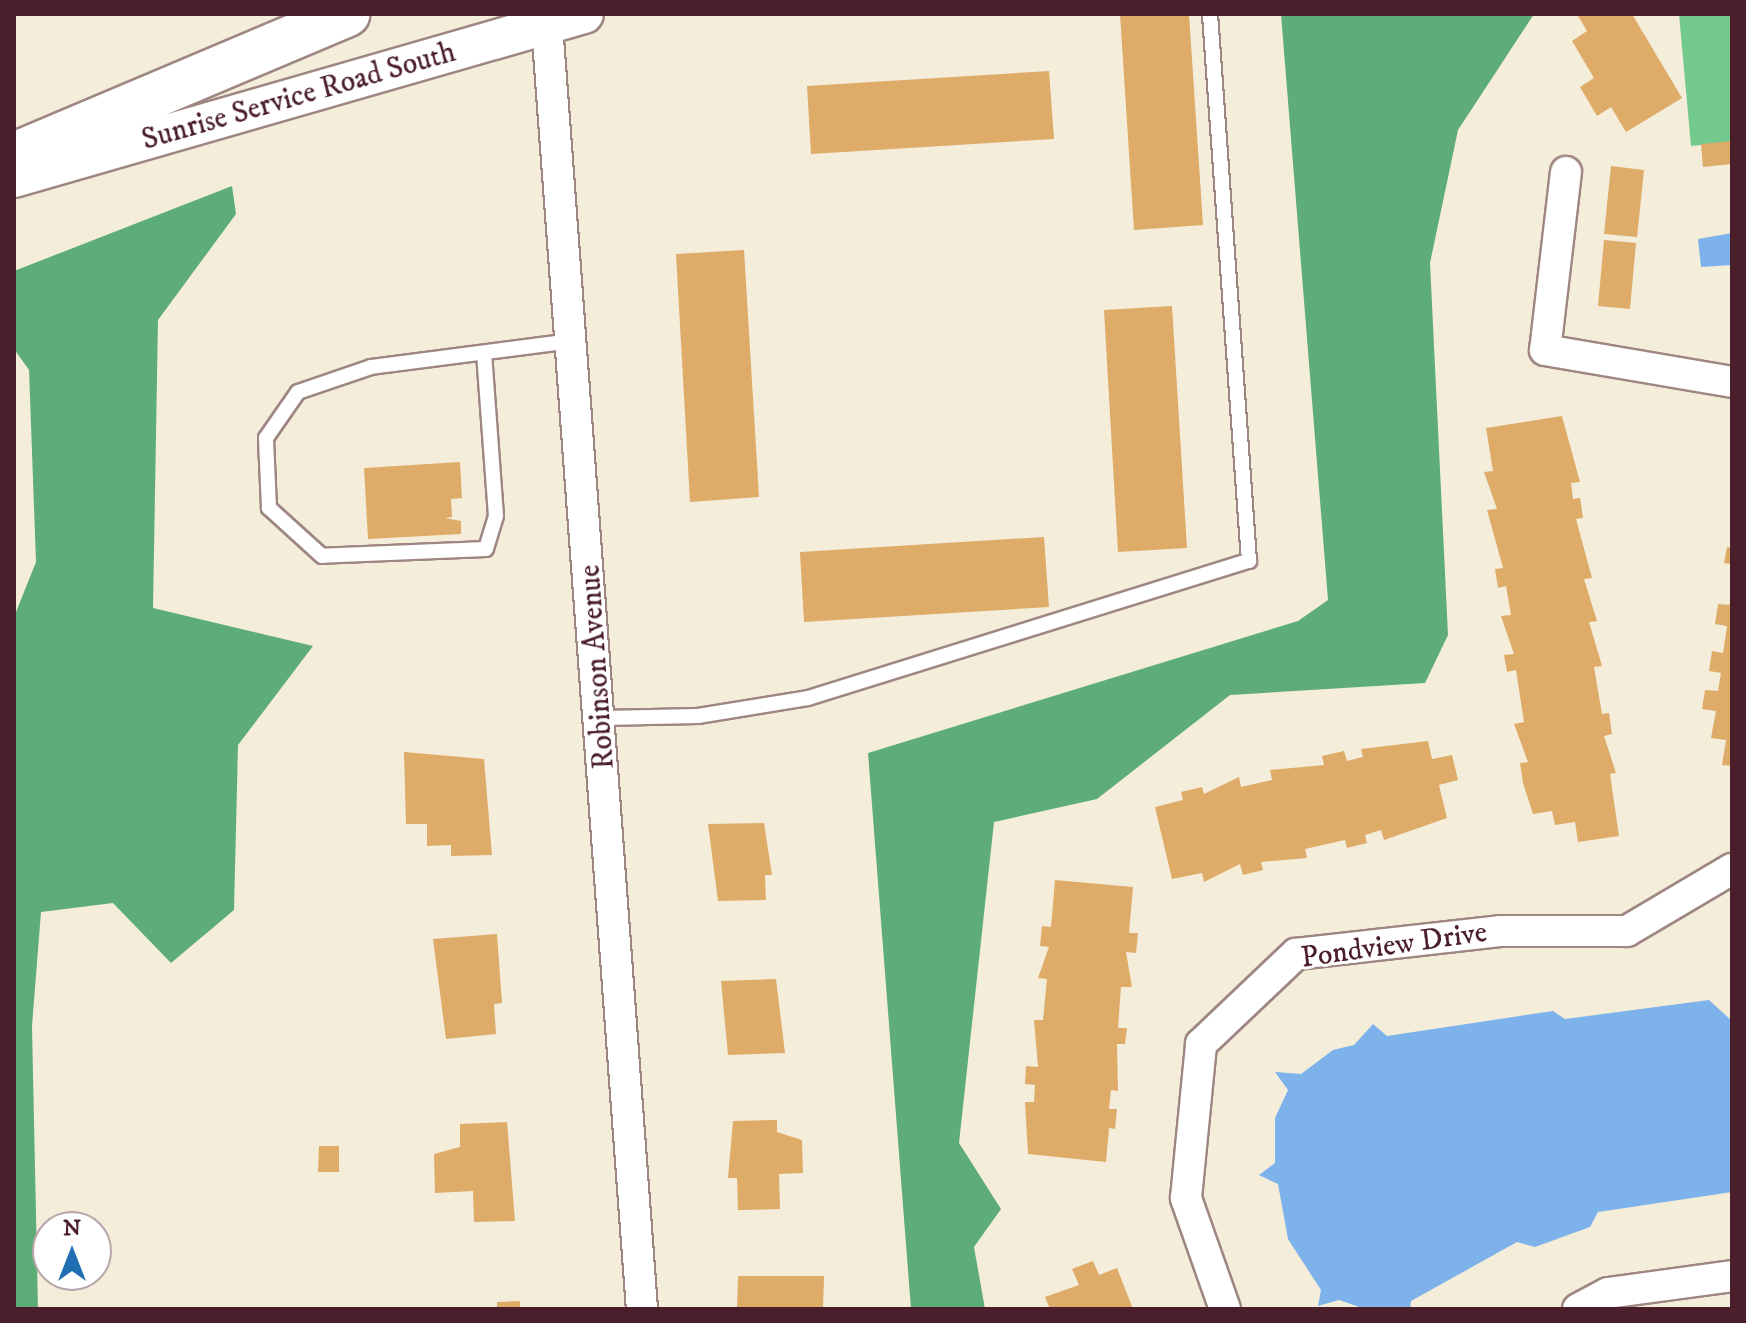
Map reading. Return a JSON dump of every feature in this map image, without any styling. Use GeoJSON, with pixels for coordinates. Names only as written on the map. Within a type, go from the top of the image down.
{"type":"FeatureCollection","features":[{"type":"Feature","properties":{"kind":"highway"},"geometry":{"type":"LineString","coordinates":[[14,155],[347,14]]}},
{"type":"Feature","properties":{"kind":"street","name":"Sunrise Service Road South"},"geometry":{"type":"LineString","coordinates":[[14,178],[584,14]]}},
{"type":"Feature","properties":{"kind":"street","name":"Robinson Avenue"},"geometry":{"type":"LineString","coordinates":[[547,25],[603,718],[642,1309]]}},
{"type":"Feature","properties":{"kind":"street"},"geometry":{"type":"LineString","coordinates":[[1566,172],[1545,350],[1732,382]]}},
{"type":"Feature","properties":{"kind":"street","name":"Pondview Drive"},"geometry":{"type":"LineString","coordinates":[[1225,1309],[1186,1198],[1201,1044],[1296,954],[1500,931],[1627,931],[1732,869]]}},
{"type":"Feature","properties":{"kind":"street"},"geometry":{"type":"LineString","coordinates":[[1578,1309],[1732,1276]]}},
{"type":"Feature","properties":{"kind":"lane"},"geometry":{"type":"LineString","coordinates":[[603,718],[698,716],[808,698],[1249,561],[1210,14]]}},
{"type":"Feature","properties":{"kind":"lane"},"geometry":{"type":"LineString","coordinates":[[484,353],[496,516],[486,549],[322,556],[269,508],[266,438],[298,392],[371,367],[572,341]]}},
{"type":"Feature","properties":{"kind":"green space"},"geometry":{"type":"Polygon","coordinates":[[[1281,14],[1534,14],[1458,130],[1430,263],[1448,635],[1425,683],[1230,695],[1097,799],[994,822],[959,1143],[1001,1209],[974,1247],[985,1309],[911,1309],[868,753],[1298,621],[1328,600],[1281,14]]]}},
{"type":"Feature","properties":{"kind":"green space"},"geometry":{"type":"Polygon","coordinates":[[[1679,14],[1732,14],[1732,142],[1691,146],[1679,14]]]}},
{"type":"Feature","properties":{"kind":"green space"},"geometry":{"type":"Polygon","coordinates":[[[232,186],[236,214],[158,320],[153,608],[313,646],[238,745],[234,910],[171,963],[113,903],[41,912],[32,1026],[36,1211],[32,1211],[32,1291],[38,1291],[38,1309],[14,1309],[14,617],[36,562],[29,370],[14,349],[14,271],[232,186]]]}},
{"type":"Feature","properties":{"kind":"water"},"geometry":{"type":"Polygon","coordinates":[[[1732,233],[1732,265],[1701,267],[1698,239],[1732,233]]]}},
{"type":"Feature","properties":{"kind":"water"},"geometry":{"type":"Polygon","coordinates":[[[1709,1000],[1732,1021],[1732,1192],[1598,1212],[1590,1227],[1535,1247],[1517,1242],[1411,1301],[1410,1309],[1365,1309],[1339,1300],[1318,1306],[1321,1290],[1288,1239],[1278,1184],[1259,1175],[1275,1163],[1275,1118],[1288,1090],[1275,1072],[1301,1074],[1333,1050],[1354,1045],[1373,1024],[1387,1036],[1553,1011],[1565,1019],[1709,1000]]]}},
{"type":"Feature","properties":{"kind":"building"},"geometry":{"type":"Polygon","coordinates":[[[1120,14],[1189,14],[1203,225],[1134,230],[1120,14]]]}},
{"type":"Feature","properties":{"kind":"building"},"geometry":{"type":"Polygon","coordinates":[[[1577,14],[1632,14],[1682,98],[1626,132],[1611,107],[1597,116],[1580,87],[1594,78],[1572,41],[1587,31],[1577,14]]]}},
{"type":"Feature","properties":{"kind":"building"},"geometry":{"type":"Polygon","coordinates":[[[1049,71],[1054,139],[811,154],[807,86],[1049,71]]]}},
{"type":"Feature","properties":{"kind":"building"},"geometry":{"type":"Polygon","coordinates":[[[1732,141],[1732,164],[1703,167],[1701,144],[1732,141]]]}},
{"type":"Feature","properties":{"kind":"building"},"geometry":{"type":"Polygon","coordinates":[[[1611,166],[1644,170],[1637,237],[1604,234],[1611,166]]]}},
{"type":"Feature","properties":{"kind":"building"},"geometry":{"type":"Polygon","coordinates":[[[1604,240],[1636,243],[1630,309],[1598,306],[1604,240]]]}},
{"type":"Feature","properties":{"kind":"building"},"geometry":{"type":"Polygon","coordinates":[[[744,250],[759,497],[690,502],[676,254],[744,250]]]}},
{"type":"Feature","properties":{"kind":"building"},"geometry":{"type":"Polygon","coordinates":[[[1172,306],[1187,548],[1118,552],[1104,310],[1172,306]]]}},
{"type":"Feature","properties":{"kind":"building"},"geometry":{"type":"Polygon","coordinates":[[[1562,416],[1580,482],[1571,483],[1573,499],[1580,498],[1583,518],[1576,519],[1592,578],[1584,579],[1597,621],[1589,622],[1602,666],[1594,667],[1602,714],[1609,713],[1612,734],[1604,736],[1616,773],[1610,774],[1619,836],[1578,842],[1575,822],[1555,825],[1552,811],[1533,814],[1523,783],[1520,763],[1528,762],[1514,724],[1524,722],[1516,670],[1507,672],[1504,655],[1514,654],[1501,616],[1511,615],[1506,586],[1498,588],[1495,569],[1503,568],[1487,510],[1497,509],[1484,472],[1493,471],[1486,428],[1562,416]]]}},
{"type":"Feature","properties":{"kind":"building"},"geometry":{"type":"Polygon","coordinates":[[[460,462],[462,498],[451,499],[452,517],[445,518],[461,521],[461,534],[368,539],[364,468],[460,462]]]}},
{"type":"Feature","properties":{"kind":"building"},"geometry":{"type":"Polygon","coordinates":[[[1044,537],[1049,607],[804,622],[800,552],[1044,537]]]}},
{"type":"Feature","properties":{"kind":"building"},"geometry":{"type":"Polygon","coordinates":[[[1727,547],[1732,548],[1732,564],[1724,563],[1727,547]]]}},
{"type":"Feature","properties":{"kind":"building"},"geometry":{"type":"Polygon","coordinates":[[[1732,597],[1732,766],[1722,765],[1726,740],[1711,738],[1716,711],[1702,709],[1705,690],[1718,691],[1721,673],[1709,671],[1712,651],[1723,653],[1727,626],[1715,624],[1718,604],[1729,605],[1732,597]]]}},
{"type":"Feature","properties":{"kind":"building"},"geometry":{"type":"Polygon","coordinates":[[[1428,741],[1432,759],[1452,755],[1458,780],[1439,785],[1447,818],[1384,840],[1381,830],[1365,835],[1367,843],[1347,848],[1345,840],[1305,849],[1307,858],[1261,862],[1263,870],[1243,875],[1240,864],[1204,882],[1202,873],[1172,879],[1155,807],[1183,800],[1181,792],[1202,787],[1204,794],[1239,777],[1241,787],[1272,780],[1270,770],[1324,765],[1322,756],[1344,751],[1347,761],[1363,757],[1361,749],[1428,741]]]}},
{"type":"Feature","properties":{"kind":"building"},"geometry":{"type":"Polygon","coordinates":[[[404,752],[484,759],[492,855],[451,856],[451,845],[427,846],[427,824],[406,824],[404,752]]]}},
{"type":"Feature","properties":{"kind":"building"},"geometry":{"type":"Polygon","coordinates":[[[764,823],[772,875],[765,875],[766,900],[718,901],[708,824],[764,823]]]}},
{"type":"Feature","properties":{"kind":"building"},"geometry":{"type":"Polygon","coordinates":[[[1055,880],[1133,887],[1129,933],[1138,933],[1136,953],[1126,952],[1132,987],[1121,987],[1118,1028],[1127,1028],[1125,1044],[1117,1044],[1118,1091],[1111,1090],[1109,1109],[1117,1109],[1115,1129],[1109,1128],[1106,1162],[1028,1154],[1025,1102],[1034,1102],[1035,1085],[1025,1084],[1026,1066],[1038,1067],[1034,1020],[1043,1020],[1047,979],[1038,978],[1049,947],[1040,946],[1042,926],[1051,927],[1055,880]]]}},
{"type":"Feature","properties":{"kind":"building"},"geometry":{"type":"Polygon","coordinates":[[[497,934],[502,1003],[494,1004],[496,1034],[446,1039],[433,939],[497,934]]]}},
{"type":"Feature","properties":{"kind":"building"},"geometry":{"type":"Polygon","coordinates":[[[776,979],[785,1053],[728,1055],[721,981],[776,979]]]}},
{"type":"Feature","properties":{"kind":"building"},"geometry":{"type":"Polygon","coordinates":[[[777,1120],[777,1132],[802,1140],[803,1173],[779,1174],[780,1209],[738,1210],[737,1178],[728,1178],[733,1121],[777,1120]]]}},
{"type":"Feature","properties":{"kind":"building"},"geometry":{"type":"Polygon","coordinates":[[[507,1122],[515,1221],[474,1222],[473,1191],[435,1193],[434,1154],[460,1147],[460,1124],[507,1122]]]}},
{"type":"Feature","properties":{"kind":"building"},"geometry":{"type":"Polygon","coordinates":[[[319,1146],[339,1146],[339,1172],[318,1172],[319,1146]]]}},
{"type":"Feature","properties":{"kind":"building"},"geometry":{"type":"Polygon","coordinates":[[[1093,1261],[1099,1275],[1117,1268],[1133,1309],[1050,1309],[1045,1297],[1079,1285],[1072,1269],[1093,1261]]]}},
{"type":"Feature","properties":{"kind":"building"},"geometry":{"type":"Polygon","coordinates":[[[738,1276],[824,1276],[823,1309],[737,1309],[738,1276]]]}},
{"type":"Feature","properties":{"kind":"building"},"geometry":{"type":"Polygon","coordinates":[[[520,1301],[520,1309],[497,1309],[497,1302],[520,1301]]]}}]}
